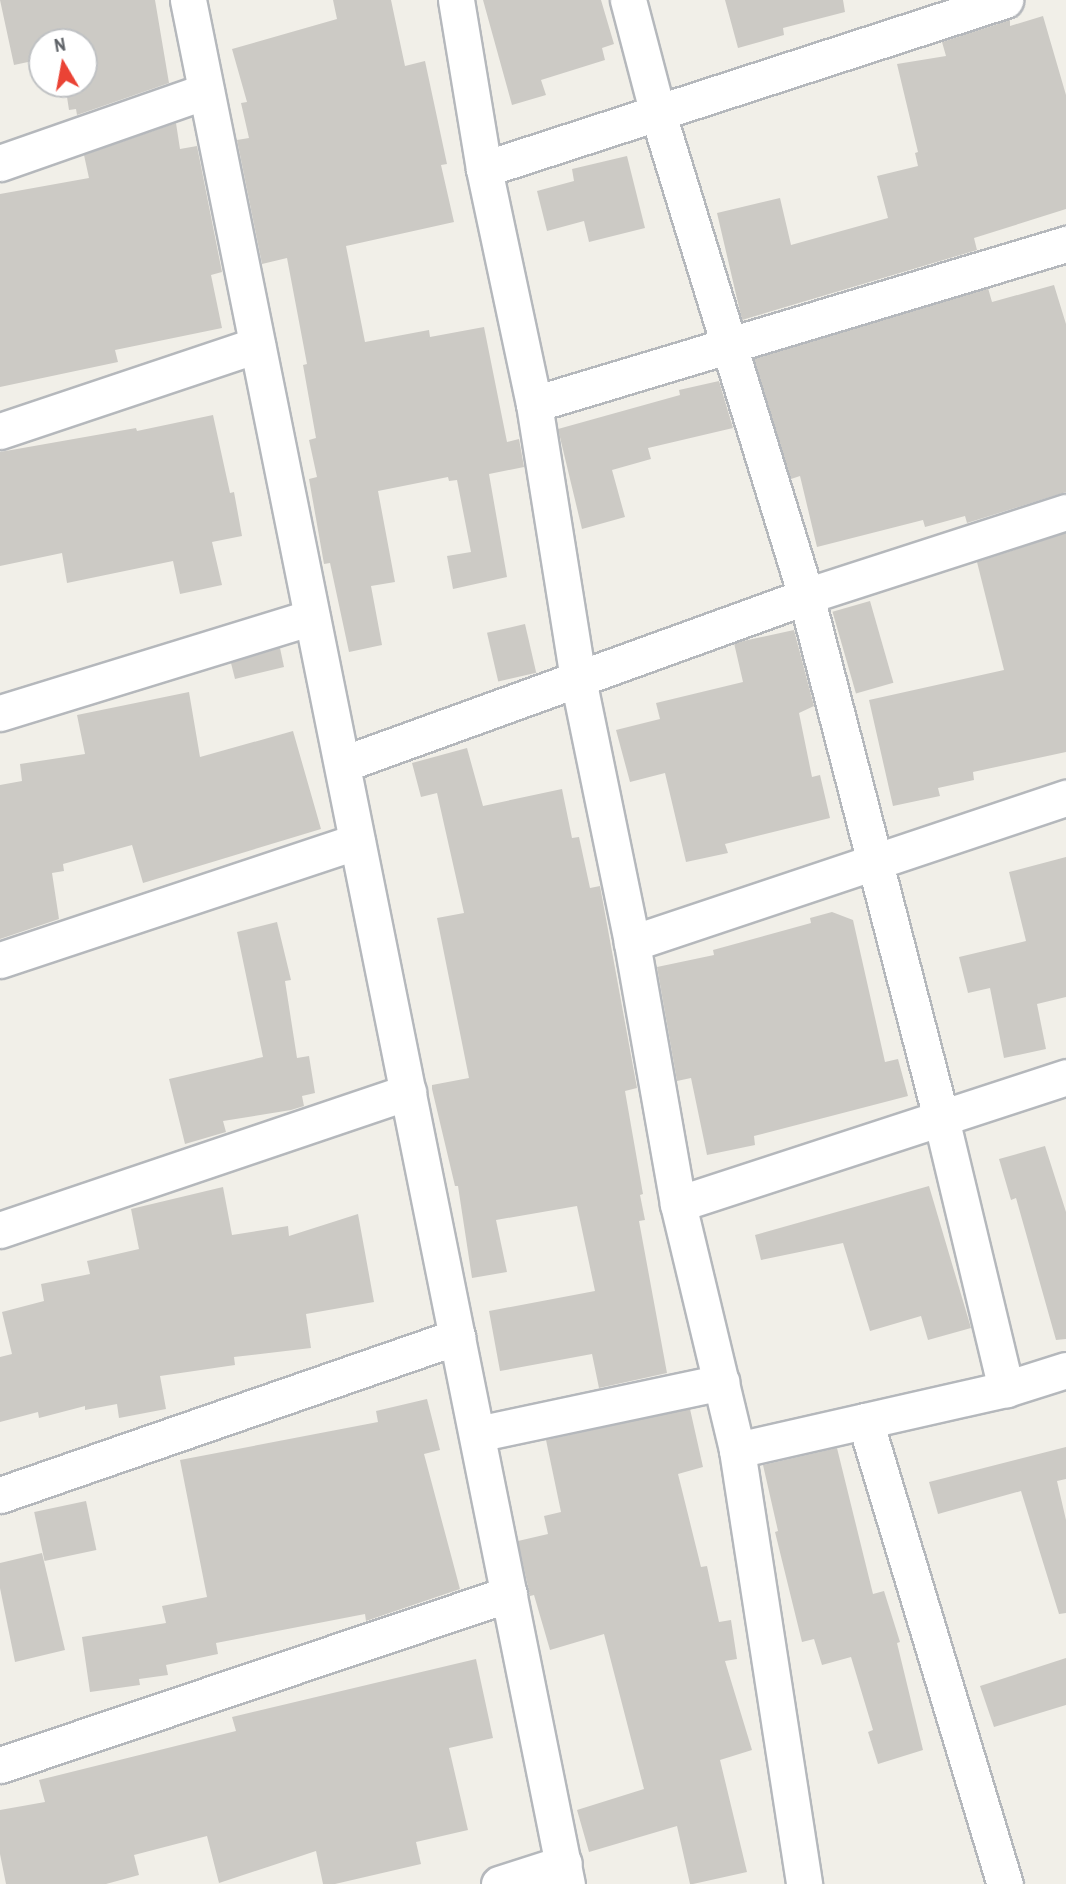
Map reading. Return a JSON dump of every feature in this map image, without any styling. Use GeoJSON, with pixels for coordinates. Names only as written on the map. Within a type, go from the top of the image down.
{"type":"FeatureCollection","features":[{"type":"Feature","properties":{"kind":"street"},"geometry":{"type":"LineString","coordinates":[[188,0],[565,1873],[499,1884]]}},
{"type":"Feature","properties":{"kind":"street"},"geometry":{"type":"LineString","coordinates":[[456,0],[484,169],[534,404],[578,679],[632,943],[678,1204],[737,1450],[804,1884]]}},
{"type":"Feature","properties":{"kind":"street"},"geometry":{"type":"LineString","coordinates":[[628,0],[658,114],[806,596],[941,1118],[1006,1390]]}},
{"type":"Feature","properties":{"kind":"street"},"geometry":{"type":"LineString","coordinates":[[484,169],[1005,0]]}},
{"type":"Feature","properties":{"kind":"street"},"geometry":{"type":"LineString","coordinates":[[0,163],[206,91]]}},
{"type":"Feature","properties":{"kind":"street"},"geometry":{"type":"LineString","coordinates":[[534,404],[1066,244]]}},
{"type":"Feature","properties":{"kind":"street"},"geometry":{"type":"LineString","coordinates":[[0,431],[257,345]]}},
{"type":"Feature","properties":{"kind":"street"},"geometry":{"type":"LineString","coordinates":[[343,764],[806,596],[1066,512]]}},
{"type":"Feature","properties":{"kind":"street"},"geometry":{"type":"LineString","coordinates":[[0,713],[312,617]]}},
{"type":"Feature","properties":{"kind":"street"},"geometry":{"type":"LineString","coordinates":[[632,943],[1066,798]]}},
{"type":"Feature","properties":{"kind":"street"},"geometry":{"type":"LineString","coordinates":[[0,960],[357,841]]}},
{"type":"Feature","properties":{"kind":"street"},"geometry":{"type":"LineString","coordinates":[[678,1204],[1066,1077]]}},
{"type":"Feature","properties":{"kind":"street"},"geometry":{"type":"LineString","coordinates":[[0,1230],[408,1092]]}},
{"type":"Feature","properties":{"kind":"street"},"geometry":{"type":"LineString","coordinates":[[0,1495],[457,1337]]}},
{"type":"Feature","properties":{"kind":"street"},"geometry":{"type":"LineString","coordinates":[[737,1450],[1006,1390],[1066,1370]]}},
{"type":"Feature","properties":{"kind":"street"},"geometry":{"type":"LineString","coordinates":[[477,1434],[722,1382]]}},
{"type":"Feature","properties":{"kind":"street"},"geometry":{"type":"LineString","coordinates":[[865,1421],[1005,1884]]}},
{"type":"Feature","properties":{"kind":"street"},"geometry":{"type":"LineString","coordinates":[[0,1765],[509,1594]]}},
{"type":"Feature","properties":{"kind":"building"},"geometry":{"type":"Polygon","coordinates":[[[0,0],[155,0],[169,83],[77,115],[76,109],[69,110],[67,98],[98,98],[98,28],[28,28],[28,62],[14,65],[0,0]]]}},
{"type":"Feature","properties":{"kind":"building"},"geometry":{"type":"Polygon","coordinates":[[[333,0],[391,0],[405,66],[425,61],[447,164],[441,165],[454,222],[346,246],[365,342],[429,330],[430,337],[484,327],[507,442],[519,439],[524,467],[489,474],[507,577],[453,589],[447,556],[471,552],[457,480],[449,481],[448,477],[378,491],[395,582],[371,586],[382,645],[349,652],[330,563],[324,564],[309,479],[317,477],[309,440],[316,438],[303,365],[307,364],[287,258],[262,264],[237,140],[249,138],[241,103],[247,102],[232,49],[337,19],[333,0]]]}},
{"type":"Feature","properties":{"kind":"building"},"geometry":{"type":"Polygon","coordinates":[[[483,0],[601,0],[614,44],[602,48],[605,60],[541,80],[546,95],[512,105],[483,0]]]}},
{"type":"Feature","properties":{"kind":"building"},"geometry":{"type":"Polygon","coordinates":[[[725,0],[843,0],[845,12],[783,28],[784,35],[738,48],[725,0]]]}},
{"type":"Feature","properties":{"kind":"building"},"geometry":{"type":"Polygon","coordinates":[[[1043,16],[1066,95],[1066,209],[974,238],[977,250],[742,320],[717,213],[780,198],[791,245],[888,218],[877,176],[918,166],[915,153],[918,152],[897,64],[946,56],[942,42],[1010,20],[1010,26],[1043,16]]]}},
{"type":"Feature","properties":{"kind":"building"},"geometry":{"type":"Polygon","coordinates":[[[176,123],[180,149],[197,146],[222,272],[211,275],[222,328],[115,350],[118,362],[0,387],[0,194],[89,178],[84,155],[176,123]]]}},
{"type":"Feature","properties":{"kind":"building"},"geometry":{"type":"Polygon","coordinates":[[[627,156],[645,228],[589,242],[584,221],[547,231],[537,191],[574,181],[572,169],[627,156]]]}},
{"type":"Feature","properties":{"kind":"building"},"geometry":{"type":"Polygon","coordinates":[[[1054,285],[1066,324],[1066,492],[967,523],[965,516],[925,527],[923,520],[817,547],[800,476],[791,479],[754,359],[988,288],[992,302],[1054,285]]]}},
{"type":"Feature","properties":{"kind":"building"},"geometry":{"type":"Polygon","coordinates":[[[719,381],[733,428],[648,448],[651,459],[612,470],[625,517],[582,529],[558,429],[680,395],[679,390],[719,381]]]}},
{"type":"Feature","properties":{"kind":"building"},"geometry":{"type":"Polygon","coordinates":[[[213,415],[230,493],[234,492],[242,536],[212,542],[222,585],[180,594],[173,561],[67,583],[62,553],[0,566],[0,452],[136,428],[137,431],[213,415]]]}},
{"type":"Feature","properties":{"kind":"building"},"geometry":{"type":"Polygon","coordinates":[[[1066,533],[1066,752],[973,772],[974,780],[938,788],[940,796],[893,806],[869,700],[1004,670],[977,562],[1066,533]]]}},
{"type":"Feature","properties":{"kind":"building"},"geometry":{"type":"Polygon","coordinates":[[[870,601],[893,683],[856,693],[833,612],[870,601]]]}},
{"type":"Feature","properties":{"kind":"building"},"geometry":{"type":"Polygon","coordinates":[[[525,624],[536,673],[498,681],[487,633],[525,624]]]}},
{"type":"Feature","properties":{"kind":"building"},"geometry":{"type":"Polygon","coordinates":[[[794,630],[814,706],[799,713],[812,777],[820,775],[830,818],[725,844],[728,853],[686,862],[665,773],[630,782],[616,730],[660,719],[656,703],[743,682],[734,643],[794,630]]]}},
{"type":"Feature","properties":{"kind":"building"},"geometry":{"type":"Polygon","coordinates":[[[280,648],[284,667],[235,679],[231,663],[280,648]]]}},
{"type":"Feature","properties":{"kind":"building"},"geometry":{"type":"Polygon","coordinates":[[[189,692],[200,757],[293,731],[321,829],[143,883],[132,845],[63,864],[64,871],[52,873],[59,919],[0,939],[0,785],[22,781],[20,764],[85,754],[77,715],[189,692]]]}},
{"type":"Feature","properties":{"kind":"building"},"geometry":{"type":"Polygon","coordinates":[[[467,748],[483,806],[562,789],[572,838],[579,837],[590,888],[600,886],[637,1088],[625,1091],[643,1194],[640,1195],[645,1220],[639,1221],[667,1373],[599,1388],[592,1354],[500,1371],[489,1311],[595,1291],[577,1206],[496,1220],[507,1272],[472,1278],[458,1186],[455,1186],[432,1089],[432,1085],[469,1078],[437,918],[464,913],[437,793],[421,797],[412,763],[467,748]]]}},
{"type":"Feature","properties":{"kind":"building"},"geometry":{"type":"Polygon","coordinates":[[[1066,857],[1066,997],[1037,1004],[1046,1049],[1004,1058],[990,988],[968,993],[959,957],[1026,941],[1009,872],[1066,857]]]}},
{"type":"Feature","properties":{"kind":"building"},"geometry":{"type":"Polygon","coordinates":[[[832,912],[853,920],[885,1062],[898,1059],[908,1096],[754,1136],[755,1145],[707,1155],[691,1078],[677,1081],[657,967],[714,955],[713,950],[811,923],[810,918],[832,912]]]}},
{"type":"Feature","properties":{"kind":"building"},"geometry":{"type":"Polygon","coordinates":[[[277,922],[291,980],[285,981],[297,1058],[309,1056],[315,1093],[302,1096],[304,1106],[223,1121],[226,1132],[185,1144],[169,1079],[263,1057],[237,932],[277,922]]]}},
{"type":"Feature","properties":{"kind":"building"},"geometry":{"type":"Polygon","coordinates":[[[1045,1146],[1066,1212],[1066,1339],[1056,1340],[1016,1198],[1011,1200],[999,1159],[1045,1146]]]}},
{"type":"Feature","properties":{"kind":"building"},"geometry":{"type":"Polygon","coordinates":[[[929,1186],[971,1328],[928,1340],[921,1316],[870,1331],[843,1243],[761,1260],[755,1235],[929,1186]]]}},
{"type":"Feature","properties":{"kind":"building"},"geometry":{"type":"Polygon","coordinates":[[[223,1187],[232,1235],[288,1226],[289,1236],[358,1214],[374,1302],[306,1314],[311,1348],[234,1357],[235,1365],[160,1376],[166,1409],[119,1418],[117,1404],[85,1410],[85,1406],[39,1418],[38,1412],[0,1422],[0,1357],[12,1354],[2,1312],[44,1301],[41,1284],[90,1274],[87,1261],[139,1249],[131,1209],[223,1187]]]}},
{"type":"Feature","properties":{"kind":"building"},"geometry":{"type":"Polygon","coordinates":[[[427,1399],[440,1450],[424,1454],[460,1589],[366,1621],[365,1614],[216,1643],[218,1654],[166,1665],[168,1675],[139,1679],[140,1685],[90,1692],[82,1637],[166,1623],[162,1606],[207,1597],[180,1460],[378,1422],[376,1411],[427,1399]]]}},
{"type":"Feature","properties":{"kind":"building"},"geometry":{"type":"Polygon","coordinates":[[[690,1409],[703,1467],[678,1474],[701,1567],[707,1566],[719,1622],[731,1620],[737,1659],[725,1661],[752,1750],[720,1760],[747,1872],[693,1884],[690,1884],[677,1826],[589,1852],[577,1810],[644,1789],[604,1634],[550,1650],[534,1595],[530,1596],[518,1541],[548,1534],[544,1516],[561,1512],[546,1440],[690,1409]]]}},
{"type":"Feature","properties":{"kind":"building"},"geometry":{"type":"Polygon","coordinates":[[[1066,1447],[1066,1479],[1057,1481],[1066,1520],[1066,1613],[1059,1614],[1021,1491],[938,1514],[929,1482],[1066,1447]]]}},
{"type":"Feature","properties":{"kind":"building"},"geometry":{"type":"Polygon","coordinates":[[[837,1448],[873,1594],[884,1591],[900,1642],[897,1643],[923,1750],[878,1764],[868,1732],[873,1730],[851,1657],[822,1665],[814,1639],[802,1642],[775,1532],[778,1531],[763,1465],[837,1448]]]}},
{"type":"Feature","properties":{"kind":"building"},"geometry":{"type":"Polygon","coordinates":[[[86,1501],[96,1550],[45,1561],[34,1512],[86,1501]]]}},
{"type":"Feature","properties":{"kind":"building"},"geometry":{"type":"Polygon","coordinates":[[[42,1553],[65,1650],[15,1662],[0,1588],[0,1563],[42,1553]]]}},
{"type":"Feature","properties":{"kind":"building"},"geometry":{"type":"Polygon","coordinates":[[[1066,1658],[1066,1705],[994,1727],[980,1686],[1066,1658]]]}},
{"type":"Feature","properties":{"kind":"building"},"geometry":{"type":"Polygon","coordinates":[[[476,1659],[493,1738],[449,1748],[468,1830],[416,1842],[421,1864],[335,1884],[323,1884],[316,1851],[219,1883],[207,1836],[134,1855],[139,1875],[106,1884],[6,1884],[0,1854],[0,1810],[45,1802],[39,1780],[236,1731],[232,1717],[476,1659]]]}}]}
